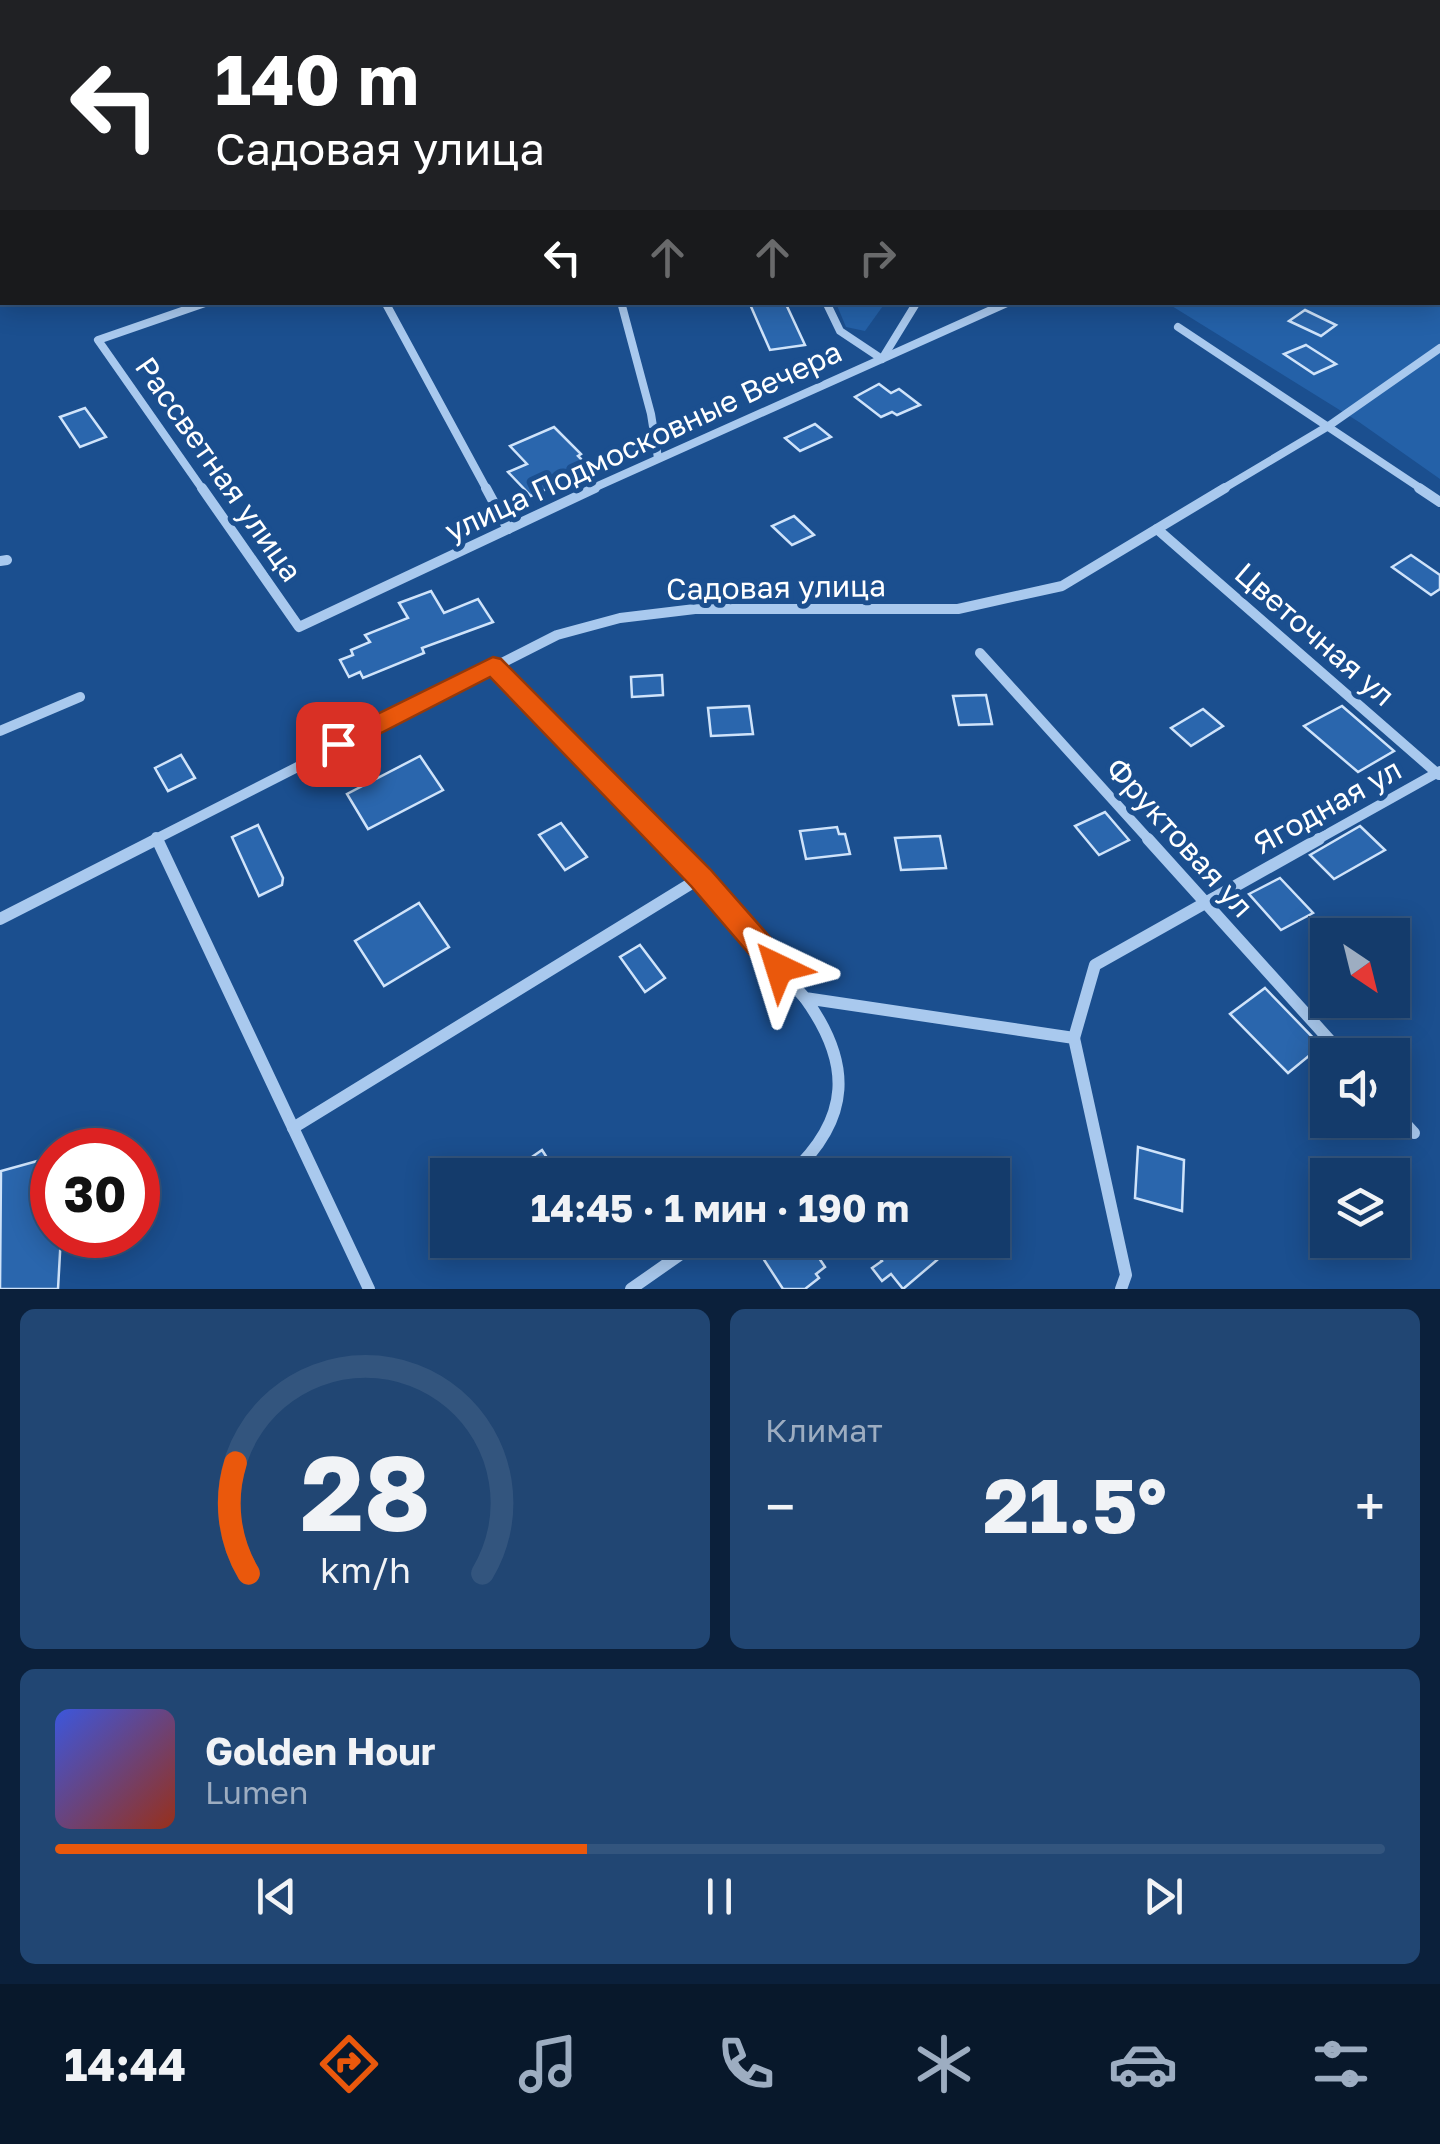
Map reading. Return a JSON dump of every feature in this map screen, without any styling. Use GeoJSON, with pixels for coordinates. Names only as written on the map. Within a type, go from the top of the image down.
{"type":"FeatureCollection","features":[{"type":"Feature","properties":{"kind":"street","name":"Рассветная улица"},"geometry":{"type":"LineString","coordinates":[[199,305],[98,340],[299,627]]}},
{"type":"Feature","properties":{"kind":"street"},"geometry":{"type":"LineString","coordinates":[[387,305],[508,530]]}},
{"type":"Feature","properties":{"kind":"street"},"geometry":{"type":"LineString","coordinates":[[622,305],[651,414],[658,458]]}},
{"type":"Feature","properties":{"kind":"street"},"geometry":{"type":"LineString","coordinates":[[827,305],[840,331],[882,358],[914,305]]}},
{"type":"Feature","properties":{"kind":"street","name":"улица Подмосковные Вечера"},"geometry":{"type":"LineString","coordinates":[[299,627],[658,458],[1002,305]]}},
{"type":"Feature","properties":{"kind":"street"},"geometry":{"type":"LineString","coordinates":[[1178,327],[1335,422],[1440,502]]}},
{"type":"Feature","properties":{"kind":"street","name":"Садовая улица"},"geometry":{"type":"LineString","coordinates":[[0,918],[557,634],[620,618],[676,611],[958,609],[1062,586],[1335,422],[1440,348]]}},
{"type":"Feature","properties":{"kind":"street","name":"Цветочная ул"},"geometry":{"type":"LineString","coordinates":[[1158,529],[1439,773]]}},
{"type":"Feature","properties":{"kind":"street","name":"Фруктовая ул"},"geometry":{"type":"LineString","coordinates":[[980,652],[1328,1038]]}},
{"type":"Feature","properties":{"kind":"street"},"geometry":{"type":"LineString","coordinates":[[493,665],[700,878],[806,998],[832,1039],[840,1086],[825,1137],[806,1158]]}},
{"type":"Feature","properties":{"kind":"street"},"geometry":{"type":"LineString","coordinates":[[0,731],[80,697]]}},
{"type":"Feature","properties":{"kind":"street","name":"Ягодная ул"},"geometry":{"type":"LineString","coordinates":[[1074,1038],[1095,965],[1439,773]]}},
{"type":"Feature","properties":{"kind":"street"},"geometry":{"type":"LineString","coordinates":[[156,837],[369,1289]]}},
{"type":"Feature","properties":{"kind":"street"},"geometry":{"type":"LineString","coordinates":[[293,1128],[700,878]]}},
{"type":"Feature","properties":{"kind":"street"},"geometry":{"type":"LineString","coordinates":[[806,998],[1074,1038],[1126,1275],[1121,1289]]}},
{"type":"Feature","properties":{"kind":"street"},"geometry":{"type":"LineString","coordinates":[[1410,1130],[1414,1134]]}},
{"type":"Feature","properties":{"kind":"street"},"geometry":{"type":"LineString","coordinates":[[630,1289],[675,1258]]}},
{"type":"Feature","properties":{"kind":"shaded area"},"geometry":{"type":"Polygon","coordinates":[[[837,305],[884,305],[865,331],[846,327],[837,305]]]}},
{"type":"Feature","properties":{"kind":"shaded area"},"geometry":{"type":"Polygon","coordinates":[[[1170,305],[1440,305],[1440,479],[1359,422],[1170,305]]]}},
{"type":"Feature","properties":{"kind":"building"},"geometry":{"type":"Polygon","coordinates":[[[750,305],[786,305],[805,345],[770,350],[750,305]]]}},
{"type":"Feature","properties":{"kind":"building"},"geometry":{"type":"Polygon","coordinates":[[[1305,310],[1336,325],[1321,336],[1289,321],[1305,310]]]}},
{"type":"Feature","properties":{"kind":"building"},"geometry":{"type":"Polygon","coordinates":[[[1306,345],[1336,364],[1314,374],[1284,354],[1306,345]]]}},
{"type":"Feature","properties":{"kind":"building"},"geometry":{"type":"Polygon","coordinates":[[[879,384],[891,393],[899,389],[920,405],[881,417],[855,397],[879,384]]]}},
{"type":"Feature","properties":{"kind":"building"},"geometry":{"type":"Polygon","coordinates":[[[85,408],[106,437],[80,447],[60,417],[85,408]]]}},
{"type":"Feature","properties":{"kind":"building"},"geometry":{"type":"Polygon","coordinates":[[[815,424],[831,437],[800,451],[785,438],[815,424]]]}},
{"type":"Feature","properties":{"kind":"building"},"geometry":{"type":"Polygon","coordinates":[[[554,427],[581,454],[578,456],[585,463],[579,466],[585,472],[531,496],[508,472],[527,464],[510,446],[554,427]]]}},
{"type":"Feature","properties":{"kind":"building"},"geometry":{"type":"Polygon","coordinates":[[[794,516],[814,535],[792,545],[772,526],[794,516]]]}},
{"type":"Feature","properties":{"kind":"building"},"geometry":{"type":"Polygon","coordinates":[[[1411,555],[1440,575],[1440,589],[1431,595],[1392,567],[1411,555]]]}},
{"type":"Feature","properties":{"kind":"building"},"geometry":{"type":"Polygon","coordinates":[[[431,591],[444,613],[478,599],[493,622],[422,648],[424,653],[363,678],[360,672],[349,677],[340,660],[370,642],[365,635],[408,618],[399,603],[431,591]]]}},
{"type":"Feature","properties":{"kind":"building"},"geometry":{"type":"Polygon","coordinates":[[[662,675],[663,695],[632,697],[631,677],[662,675]]]}},
{"type":"Feature","properties":{"kind":"building"},"geometry":{"type":"Polygon","coordinates":[[[986,695],[992,724],[959,725],[953,696],[986,695]]]}},
{"type":"Feature","properties":{"kind":"building"},"geometry":{"type":"Polygon","coordinates":[[[749,706],[753,734],[711,736],[708,708],[749,706]]]}},
{"type":"Feature","properties":{"kind":"building"},"geometry":{"type":"Polygon","coordinates":[[[1342,706],[1394,751],[1358,772],[1304,726],[1342,706]]]}},
{"type":"Feature","properties":{"kind":"building"},"geometry":{"type":"Polygon","coordinates":[[[1203,709],[1223,726],[1191,746],[1171,728],[1203,709]]]}},
{"type":"Feature","properties":{"kind":"building"},"geometry":{"type":"Polygon","coordinates":[[[181,755],[195,778],[168,791],[155,768],[181,755]]]}},
{"type":"Feature","properties":{"kind":"building"},"geometry":{"type":"Polygon","coordinates":[[[420,756],[443,790],[368,829],[347,794],[420,756]]]}},
{"type":"Feature","properties":{"kind":"building"},"geometry":{"type":"Polygon","coordinates":[[[1105,812],[1129,840],[1099,855],[1075,826],[1105,812]]]}},
{"type":"Feature","properties":{"kind":"building"},"geometry":{"type":"Polygon","coordinates":[[[561,823],[587,857],[565,870],[539,835],[561,823]]]}},
{"type":"Feature","properties":{"kind":"building"},"geometry":{"type":"Polygon","coordinates":[[[258,825],[283,878],[282,885],[259,896],[232,837],[258,825]]]}},
{"type":"Feature","properties":{"kind":"building"},"geometry":{"type":"Polygon","coordinates":[[[1360,826],[1385,850],[1334,879],[1310,855],[1360,826]]]}},
{"type":"Feature","properties":{"kind":"building"},"geometry":{"type":"Polygon","coordinates":[[[837,827],[839,834],[845,834],[850,854],[806,859],[800,831],[837,827]]]}},
{"type":"Feature","properties":{"kind":"building"},"geometry":{"type":"Polygon","coordinates":[[[940,836],[946,868],[901,870],[895,838],[940,836]]]}},
{"type":"Feature","properties":{"kind":"building"},"geometry":{"type":"Polygon","coordinates":[[[1280,878],[1313,913],[1281,930],[1249,894],[1280,878]]]}},
{"type":"Feature","properties":{"kind":"building"},"geometry":{"type":"Polygon","coordinates":[[[419,903],[449,947],[384,986],[355,941],[419,903]]]}},
{"type":"Feature","properties":{"kind":"building"},"geometry":{"type":"Polygon","coordinates":[[[640,945],[665,978],[645,992],[620,957],[640,945]]]}},
{"type":"Feature","properties":{"kind":"building"},"geometry":{"type":"Polygon","coordinates":[[[1265,988],[1313,1038],[1310,1038],[1310,1055],[1288,1073],[1230,1014],[1265,988]]]}},
{"type":"Feature","properties":{"kind":"building"},"geometry":{"type":"Polygon","coordinates":[[[1138,1147],[1184,1160],[1182,1211],[1135,1198],[1138,1147]]]}},
{"type":"Feature","properties":{"kind":"building"},"geometry":{"type":"Polygon","coordinates":[[[542,1150],[547,1158],[530,1158],[542,1150]]]}},
{"type":"Feature","properties":{"kind":"building"},"geometry":{"type":"Polygon","coordinates":[[[30,1163],[30,1258],[60,1258],[58,1289],[0,1289],[1,1171],[30,1163]]]}},
{"type":"Feature","properties":{"kind":"building"},"geometry":{"type":"Polygon","coordinates":[[[763,1258],[819,1258],[825,1267],[816,1274],[819,1278],[805,1289],[783,1289],[763,1258]]]}},
{"type":"Feature","properties":{"kind":"building"},"geometry":{"type":"Polygon","coordinates":[[[880,1258],[937,1260],[903,1289],[891,1274],[882,1281],[872,1268],[882,1261],[880,1258]]]}},
{"type":"Feature","properties":{"kind":"route"},"geometry":{"type":"LineString","coordinates":[[338,744],[493,665],[700,878],[779,968]]}}]}
